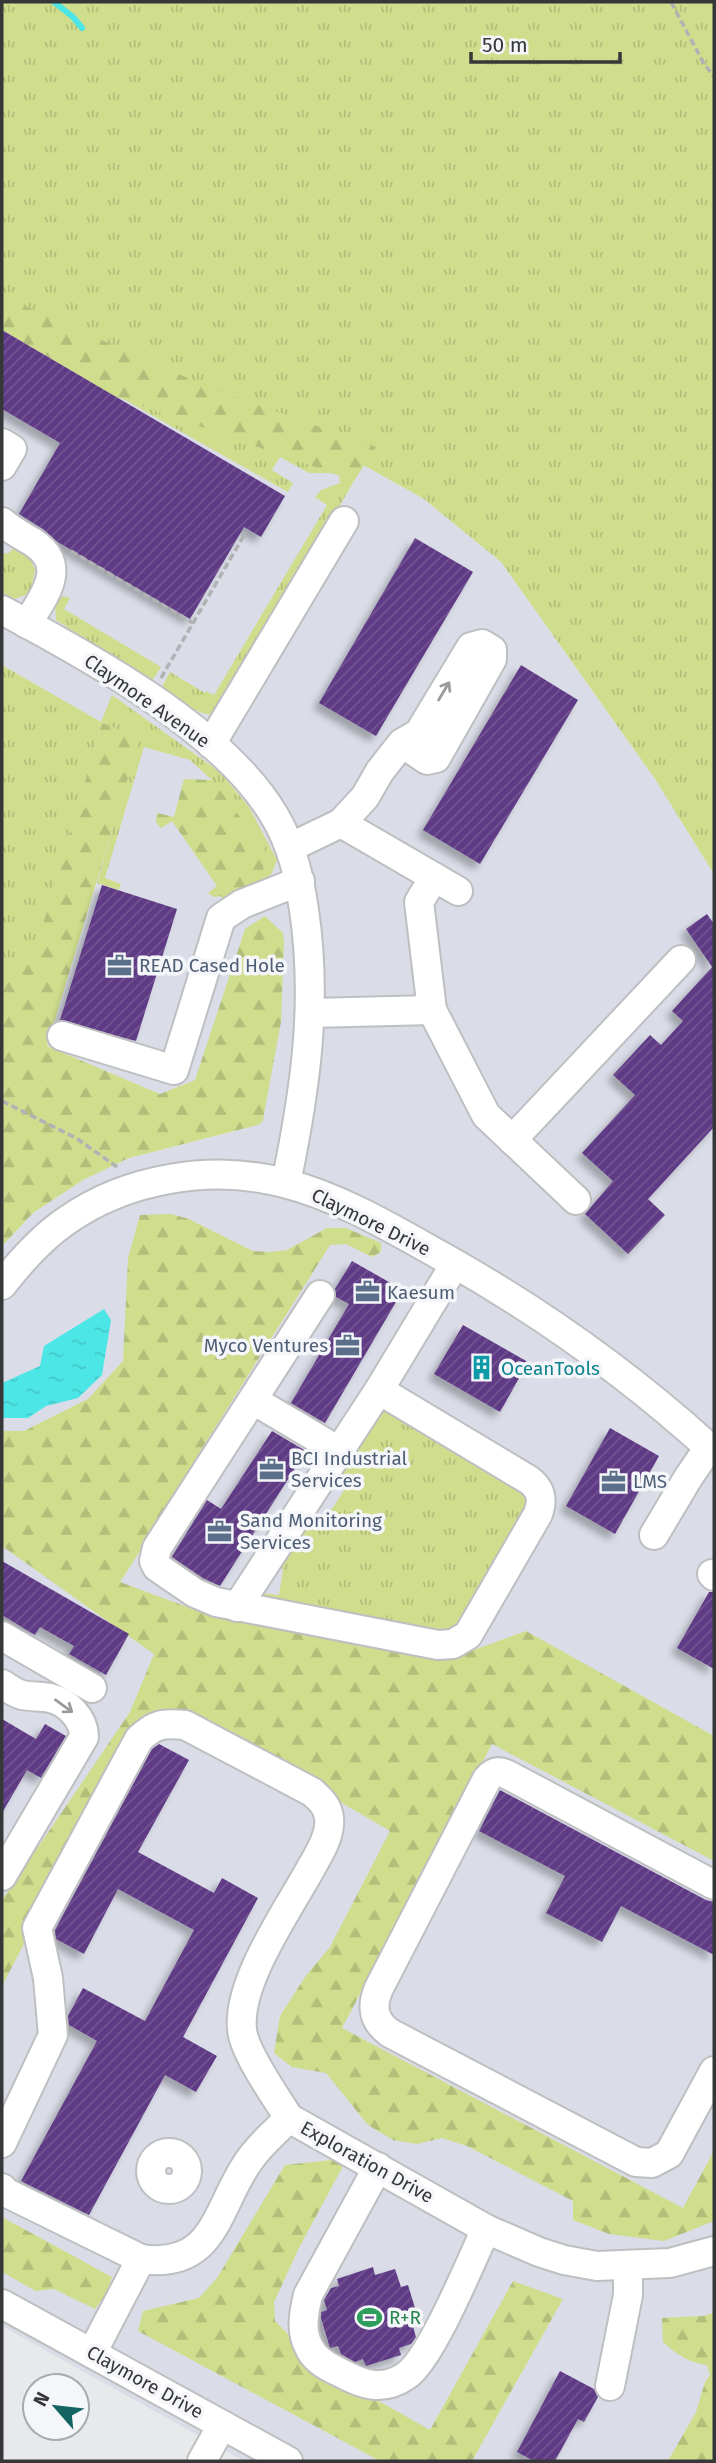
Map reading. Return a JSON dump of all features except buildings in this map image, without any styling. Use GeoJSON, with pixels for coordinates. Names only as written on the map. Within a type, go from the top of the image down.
{"type":"FeatureCollection","features":[{"type":"Feature","properties":{"kind":"street"},"geometry":{"type":"LineString","coordinates":[[2,443],[12,449],[2,466]]}},
{"type":"Feature","properties":{"kind":"street"},"geometry":{"type":"LineString","coordinates":[[211,744],[344,521]]}},
{"type":"Feature","properties":{"kind":"street"},"geometry":{"type":"LineString","coordinates":[[2,522],[40,548],[52,568],[53,574],[47,589],[27,624]]}},
{"type":"Feature","properties":{"kind":"street","name":"Claymore Avenue"},"geometry":{"type":"LineString","coordinates":[[2,610],[149,698],[211,744],[253,785],[274,815],[291,847],[300,881],[310,952],[311,1013],[304,1093],[286,1183]]}},
{"type":"Feature","properties":{"kind":"street"},"geometry":{"type":"LineString","coordinates":[[291,847],[341,823],[365,797],[380,771],[402,743]]}},
{"type":"Feature","properties":{"kind":"street"},"geometry":{"type":"LineString","coordinates":[[341,823],[458,891]]}},
{"type":"Feature","properties":{"kind":"street"},"geometry":{"type":"LineString","coordinates":[[433,877],[419,902],[432,1010],[486,1115],[576,1200]]}},
{"type":"Feature","properties":{"kind":"street"},"geometry":{"type":"LineString","coordinates":[[62,1036],[174,1070],[221,918],[242,904],[300,881]]}},
{"type":"Feature","properties":{"kind":"street"},"geometry":{"type":"LineString","coordinates":[[512,1140],[681,960]]}},
{"type":"Feature","properties":{"kind":"street"},"geometry":{"type":"LineString","coordinates":[[311,1013],[432,1010]]}},
{"type":"Feature","properties":{"kind":"street","name":"Claymore Drive"},"geometry":{"type":"LineString","coordinates":[[2,1282],[64,1222],[107,1198],[134,1188],[205,1175],[247,1176],[286,1183],[365,1215],[510,1295],[564,1331],[648,1395],[712,1449]]}},
{"type":"Feature","properties":{"kind":"street"},"geometry":{"type":"LineString","coordinates":[[236,1607],[379,1390],[455,1264]]}},
{"type":"Feature","properties":{"kind":"street"},"geometry":{"type":"LineString","coordinates":[[320,1295],[157,1548],[154,1561],[161,1571],[202,1597],[236,1607],[438,1645],[446,1646],[460,1641],[474,1627],[538,1514],[541,1506],[539,1489],[529,1480],[379,1390]]}},
{"type":"Feature","properties":{"kind":"street"},"geometry":{"type":"LineString","coordinates":[[253,1400],[339,1451]]}},
{"type":"Feature","properties":{"kind":"street"},"geometry":{"type":"LineString","coordinates":[[654,1535],[688,1478],[712,1449]]}},
{"type":"Feature","properties":{"kind":"street"},"geometry":{"type":"LineString","coordinates":[[2,1636],[92,1688]]}},
{"type":"Feature","properties":{"kind":"street"},"geometry":{"type":"LineString","coordinates":[[2,1684],[22,1695],[47,1697],[62,1703],[79,1718],[84,1729],[81,1745],[2,1877]]}},
{"type":"Feature","properties":{"kind":"street"},"geometry":{"type":"LineString","coordinates":[[2,2143],[53,2035],[48,1978],[37,1928],[139,1739],[152,1726],[169,1724],[185,1725],[312,1792],[324,1804],[329,1818],[327,1835],[257,1966],[242,2003],[242,2031],[250,2056],[289,2118]]}},
{"type":"Feature","properties":{"kind":"street"},"geometry":{"type":"LineString","coordinates":[[714,1885],[497,1771],[487,1779],[379,1988],[373,2007],[379,2023],[390,2033],[636,2162],[652,2163],[668,2154],[714,2071]]}},
{"type":"Feature","properties":{"kind":"street","name":"Exploration Drive"},"geometry":{"type":"LineString","coordinates":[[141,2259],[160,2262],[177,2259],[199,2247],[209,2235],[250,2158],[289,2118],[486,2229],[539,2252],[597,2266],[670,2263],[714,2251]]}},
{"type":"Feature","properties":{"kind":"street"},"geometry":{"type":"LineString","coordinates":[[378,2167],[308,2295],[304,2330],[309,2348],[323,2364],[362,2384],[394,2382],[409,2374],[426,2352],[486,2229]]}},
{"type":"Feature","properties":{"kind":"street"},"geometry":{"type":"LineString","coordinates":[[185,2180],[225,2203]]}},
{"type":"Feature","properties":{"kind":"street"},"geometry":{"type":"LineString","coordinates":[[2,2188],[5,2192],[141,2259],[92,2353]]}},
{"type":"Feature","properties":{"kind":"street"},"geometry":{"type":"LineString","coordinates":[[610,2386],[628,2295],[628,2265]]}},
{"type":"Feature","properties":{"kind":"street","name":"Claymore Drive"},"geometry":{"type":"LineString","coordinates":[[2,2304],[288,2461]]}},
{"type":"Feature","properties":{"kind":"street"},"geometry":{"type":"LineString","coordinates":[[202,2461],[222,2425]]}},
{"type":"Feature","properties":{"kind":"path"},"geometry":{"type":"LineString","coordinates":[[671,2],[702,62],[714,77]]}},
{"type":"Feature","properties":{"kind":"path"},"geometry":{"type":"LineString","coordinates":[[149,698],[246,532]]}},
{"type":"Feature","properties":{"kind":"path"},"geometry":{"type":"LineString","coordinates":[[61,545],[193,623]]}},
{"type":"Feature","properties":{"kind":"path"},"geometry":{"type":"LineString","coordinates":[[2,1101],[76,1138],[122,1171],[134,1188]]}},
{"type":"Feature","properties":{"kind":"shaded area"},"geometry":{"type":"Polygon","coordinates":[[[2,308],[358,462],[424,499],[501,562],[655,779],[714,874],[714,2461],[244,2461],[91,2376],[91,2372],[84,2372],[2,2326],[2,1246],[33,1213],[83,1180],[129,1158],[248,1128],[245,929],[196,1080],[160,1094],[47,1046],[97,883],[102,723],[2,665],[2,308]]]}},
{"type":"Feature","properties":{"kind":"green space"},"geometry":{"type":"Polygon","coordinates":[[[2,2],[714,2],[714,874],[655,779],[501,562],[424,499],[358,462],[2,308],[2,2]]]}},
{"type":"Feature","properties":{"kind":"green space"},"geometry":{"type":"Polygon","coordinates":[[[2,296],[208,387],[376,447],[354,481],[114,396],[2,330],[2,296]]]}},
{"type":"Feature","properties":{"kind":"green space"},"geometry":{"type":"Polygon","coordinates":[[[125,400],[335,473],[309,473],[280,457],[272,470],[293,483],[288,492],[125,400]]]}},
{"type":"Feature","properties":{"kind":"green space"},"geometry":{"type":"Polygon","coordinates":[[[339,475],[354,481],[225,705],[213,713],[205,714],[162,687],[170,672],[205,693],[206,691],[214,695],[327,505],[315,497],[321,490],[340,483],[339,475]]]}},
{"type":"Feature","properties":{"kind":"green space"},"geometry":{"type":"Polygon","coordinates":[[[14,547],[29,556],[35,570],[28,594],[14,599],[2,592],[2,554],[9,553],[14,547]]]}},
{"type":"Feature","properties":{"kind":"green space"},"geometry":{"type":"Polygon","coordinates":[[[63,596],[70,598],[64,609],[161,667],[152,681],[56,620],[55,603],[63,596]]]}},
{"type":"Feature","properties":{"kind":"green space"},"geometry":{"type":"Polygon","coordinates":[[[2,665],[101,722],[112,695],[220,772],[249,807],[277,860],[272,873],[262,884],[212,780],[190,760],[144,747],[105,878],[121,884],[119,890],[97,883],[139,738],[102,723],[31,966],[2,955],[2,665]]]}},
{"type":"Feature","properties":{"kind":"green space"},"geometry":{"type":"Polygon","coordinates":[[[102,723],[140,738],[47,1046],[160,1094],[195,1080],[245,929],[265,916],[283,933],[284,942],[281,1022],[263,1121],[258,1125],[129,1158],[83,1180],[33,1213],[2,1246],[2,955],[31,965],[102,723]]]}},
{"type":"Feature","properties":{"kind":"green space"},"geometry":{"type":"Polygon","coordinates":[[[184,779],[212,780],[265,850],[262,884],[224,902],[221,896],[214,897],[208,893],[217,886],[172,821],[161,828],[156,822],[157,813],[174,817],[184,779]]]}},
{"type":"Feature","properties":{"kind":"green space"},"geometry":{"type":"Polygon","coordinates":[[[171,1214],[189,1219],[253,1251],[287,1250],[327,1228],[346,1228],[381,1243],[381,1252],[372,1257],[346,1244],[330,1245],[196,1458],[183,1485],[120,1582],[198,1611],[452,1658],[526,1631],[714,1736],[714,1861],[492,1744],[342,2028],[683,2208],[714,2151],[714,2221],[664,2241],[609,2234],[573,2220],[573,2201],[467,2146],[442,2138],[417,2144],[393,2140],[368,2125],[326,2073],[292,2067],[274,2053],[280,2016],[305,1977],[330,1947],[390,1831],[229,1737],[134,1733],[2,1986],[2,1900],[130,1712],[154,1654],[2,1546],[2,1431],[24,1431],[88,1399],[123,1361],[128,1258],[140,1215],[171,1214]]]}},
{"type":"Feature","properties":{"kind":"green space"},"geometry":{"type":"Polygon","coordinates":[[[380,1411],[393,1413],[523,1488],[531,1499],[530,1513],[467,1623],[450,1636],[436,1637],[282,1608],[268,1603],[261,1593],[279,1595],[283,1569],[273,1566],[310,1511],[324,1521],[350,1481],[336,1471],[371,1419],[380,1411]]]}},
{"type":"Feature","properties":{"kind":"green space"},"geometry":{"type":"Polygon","coordinates":[[[332,2160],[343,2166],[299,2248],[274,2302],[275,2321],[324,2370],[430,2430],[513,2281],[563,2299],[472,2461],[380,2461],[138,2331],[143,2311],[199,2298],[217,2278],[285,2165],[332,2160]]]}},
{"type":"Feature","properties":{"kind":"green space"},"geometry":{"type":"Polygon","coordinates":[[[2,2217],[112,2277],[106,2294],[95,2309],[54,2289],[36,2291],[2,2272],[2,2217]]]}},
{"type":"Feature","properties":{"kind":"green space"},"geometry":{"type":"Polygon","coordinates":[[[714,2313],[714,2461],[668,2461],[696,2412],[705,2382],[710,2375],[707,2365],[683,2357],[663,2342],[662,2318],[714,2313]]]}},
{"type":"Feature","properties":{"kind":"water"},"geometry":{"type":"Polygon","coordinates":[[[104,1309],[111,1320],[102,1375],[78,1398],[46,1406],[28,1418],[2,1418],[2,1383],[40,1366],[44,1346],[104,1309]]]}},
{"type":"Feature","properties":{"kind":"waterway"},"geometry":{"type":"LineString","coordinates":[[54,2],[82,28]]}},
{"type":"Feature","properties":{"kind":"place","name":"READ Cased Hole"},"geometry":{"type":"Point","coordinates":[119,965]}},
{"type":"Feature","properties":{"kind":"place","name":"Kaesum"},"geometry":{"type":"Point","coordinates":[367,1292]}},
{"type":"Feature","properties":{"kind":"place","name":"Myco Ventures"},"geometry":{"type":"Point","coordinates":[348,1345]}},
{"type":"Feature","properties":{"kind":"place","name":"OceanTools"},"geometry":{"type":"Point","coordinates":[481,1368]}},
{"type":"Feature","properties":{"kind":"place","name":"BCI Industrial Services"},"geometry":{"type":"Point","coordinates":[271,1469]}},
{"type":"Feature","properties":{"kind":"place","name":"LMS"},"geometry":{"type":"Point","coordinates":[613,1481]}},
{"type":"Feature","properties":{"kind":"place","name":"Sand Monitoring Services"},"geometry":{"type":"Point","coordinates":[220,1531]}},
{"type":"Feature","properties":{"kind":"place","name":"R+R"},"geometry":{"type":"Point","coordinates":[369,2317]}}]}
